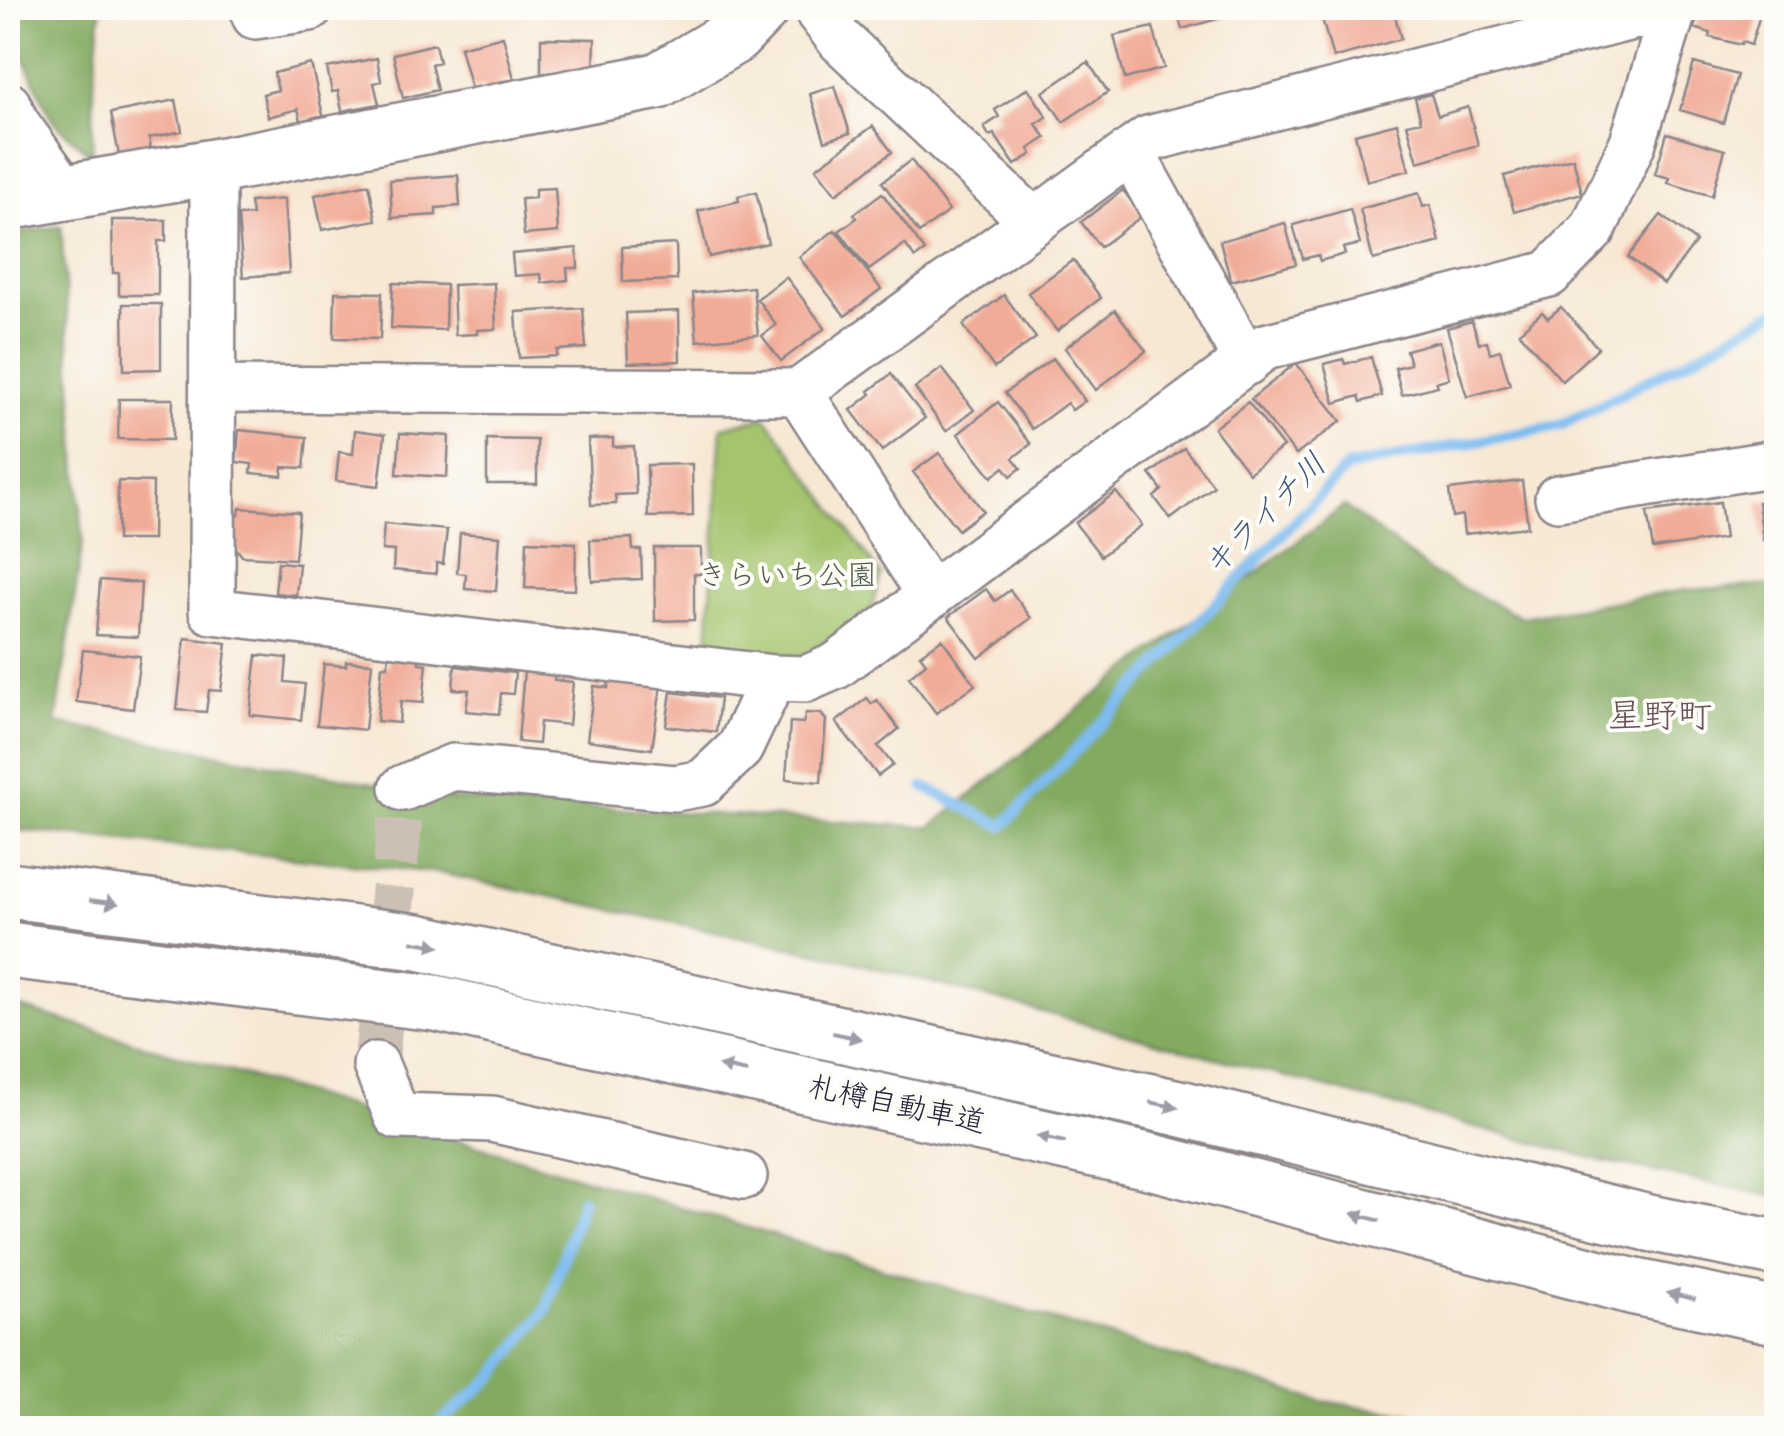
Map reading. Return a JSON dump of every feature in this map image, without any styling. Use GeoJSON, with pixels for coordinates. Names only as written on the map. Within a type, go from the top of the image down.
{"type":"FeatureCollection","features":[{"type":"Feature","properties":{"kind":"main road"},"geometry":{"type":"LineString","coordinates":[[8,202],[213,167],[658,81],[734,36],[760,8]]}},
{"type":"Feature","properties":{"kind":"main road","name":"札樽自動車道"},"geometry":{"type":"LineString","coordinates":[[8,890],[418,942],[1179,1108],[1649,1222],[1776,1248]]}},
{"type":"Feature","properties":{"kind":"main road","name":"札樽自動車道"},"geometry":{"type":"LineString","coordinates":[[8,950],[435,1004],[1134,1157],[1632,1286],[1776,1316]]}},
{"type":"Feature","properties":{"kind":"street"},"geometry":{"type":"LineString","coordinates":[[255,8],[255,16],[310,8]]}},
{"type":"Feature","properties":{"kind":"street"},"geometry":{"type":"LineString","coordinates":[[770,8],[819,10],[840,40],[1034,222]]}},
{"type":"Feature","properties":{"kind":"street"},"geometry":{"type":"LineString","coordinates":[[212,388],[799,392],[1148,139],[1671,8],[1633,142],[1593,229],[1549,274],[1265,348],[836,666],[806,680],[212,611],[212,388],[213,167]]}},
{"type":"Feature","properties":{"kind":"street"},"geometry":{"type":"LineString","coordinates":[[8,105],[16,123],[66,192]]}},
{"type":"Feature","properties":{"kind":"street"},"geometry":{"type":"LineString","coordinates":[[1131,152],[1247,362]]}},
{"type":"Feature","properties":{"kind":"street"},"geometry":{"type":"LineString","coordinates":[[799,392],[931,596]]}},
{"type":"Feature","properties":{"kind":"street"},"geometry":{"type":"LineString","coordinates":[[1558,498],[1776,463]]}},
{"type":"Feature","properties":{"kind":"street"},"geometry":{"type":"LineString","coordinates":[[403,788],[453,767],[675,788],[703,783],[740,748],[773,678]]}},
{"type":"Feature","properties":{"kind":"street"},"geometry":{"type":"LineString","coordinates":[[376,1065],[397,1116],[492,1120],[744,1176]]}},
{"type":"Feature","properties":{"kind":"green space"},"geometry":{"type":"Polygon","coordinates":[[[8,8],[101,8],[92,157],[52,120],[8,23],[8,8]]]}},
{"type":"Feature","properties":{"kind":"green space"},"geometry":{"type":"Polygon","coordinates":[[[61,226],[83,541],[56,723],[456,799],[931,827],[1116,679],[1344,506],[1434,574],[1522,617],[1685,590],[1776,585],[1776,1197],[1603,1161],[831,956],[440,873],[8,829],[8,234],[61,226]]]}},
{"type":"Feature","properties":{"kind":"green space","name":"きらいち公園"},"geometry":{"type":"Polygon","coordinates":[[[766,417],[881,575],[871,610],[802,658],[708,643],[722,427],[766,417]]]}},
{"type":"Feature","properties":{"kind":"green space"},"geometry":{"type":"Polygon","coordinates":[[[8,1004],[1322,1401],[1502,1428],[8,1428],[8,1004]]]}},
{"type":"Feature","properties":{"kind":"building"},"geometry":{"type":"Polygon","coordinates":[[[1176,8],[1237,8],[1239,13],[1182,29],[1176,8]]]}},
{"type":"Feature","properties":{"kind":"building"},"geometry":{"type":"Polygon","coordinates":[[[1319,8],[1393,8],[1401,39],[1333,58],[1319,8]]]}},
{"type":"Feature","properties":{"kind":"building"},"geometry":{"type":"Polygon","coordinates":[[[1700,8],[1762,8],[1751,45],[1710,37],[1711,33],[1694,28],[1700,8]]]}},
{"type":"Feature","properties":{"kind":"building"},"geometry":{"type":"Polygon","coordinates":[[[1153,27],[1164,68],[1125,79],[1114,36],[1153,27]]]}},
{"type":"Feature","properties":{"kind":"building"},"geometry":{"type":"Polygon","coordinates":[[[503,36],[514,79],[500,82],[503,91],[486,95],[484,86],[471,89],[460,47],[503,36]]]}},
{"type":"Feature","properties":{"kind":"building"},"geometry":{"type":"Polygon","coordinates":[[[541,38],[595,39],[594,73],[541,73],[541,38]]]}},
{"type":"Feature","properties":{"kind":"building"},"geometry":{"type":"Polygon","coordinates":[[[435,44],[439,62],[431,64],[437,90],[403,98],[393,54],[435,44]]]}},
{"type":"Feature","properties":{"kind":"building"},"geometry":{"type":"Polygon","coordinates":[[[377,58],[381,81],[374,83],[379,104],[342,111],[338,91],[332,92],[327,68],[377,58]]]}},
{"type":"Feature","properties":{"kind":"building"},"geometry":{"type":"Polygon","coordinates":[[[1088,62],[1108,92],[1063,122],[1043,92],[1088,62]]]}},
{"type":"Feature","properties":{"kind":"building"},"geometry":{"type":"Polygon","coordinates":[[[1694,63],[1737,75],[1723,123],[1680,110],[1694,63]]]}},
{"type":"Feature","properties":{"kind":"building"},"geometry":{"type":"Polygon","coordinates":[[[311,64],[323,115],[301,121],[298,109],[268,117],[263,94],[278,90],[274,73],[311,64]]]}},
{"type":"Feature","properties":{"kind":"building"},"geometry":{"type":"Polygon","coordinates":[[[835,86],[850,133],[825,141],[810,94],[835,86]]]}},
{"type":"Feature","properties":{"kind":"building"},"geometry":{"type":"Polygon","coordinates":[[[1028,88],[1047,117],[1036,124],[1046,138],[1015,165],[994,134],[989,136],[984,127],[999,117],[995,110],[1028,88]]]}},
{"type":"Feature","properties":{"kind":"building"},"geometry":{"type":"Polygon","coordinates":[[[1431,94],[1438,116],[1468,107],[1478,145],[1418,162],[1407,124],[1421,121],[1415,98],[1431,94]]]}},
{"type":"Feature","properties":{"kind":"building"},"geometry":{"type":"Polygon","coordinates":[[[176,100],[182,131],[149,138],[152,154],[120,161],[111,113],[176,100]]]}},
{"type":"Feature","properties":{"kind":"building"},"geometry":{"type":"Polygon","coordinates":[[[1397,123],[1409,170],[1367,181],[1355,134],[1397,123]]]}},
{"type":"Feature","properties":{"kind":"building"},"geometry":{"type":"Polygon","coordinates":[[[873,126],[892,152],[836,194],[816,168],[873,126]]]}},
{"type":"Feature","properties":{"kind":"building"},"geometry":{"type":"Polygon","coordinates":[[[1667,133],[1725,150],[1712,196],[1668,183],[1670,178],[1655,174],[1667,133]]]}},
{"type":"Feature","properties":{"kind":"building"},"geometry":{"type":"Polygon","coordinates":[[[1573,158],[1582,193],[1514,212],[1504,176],[1573,158]]]}},
{"type":"Feature","properties":{"kind":"building"},"geometry":{"type":"Polygon","coordinates":[[[911,160],[949,211],[919,233],[882,182],[911,160]]]}},
{"type":"Feature","properties":{"kind":"building"},"geometry":{"type":"Polygon","coordinates":[[[458,175],[460,206],[436,208],[436,215],[392,218],[390,180],[458,175]]]}},
{"type":"Feature","properties":{"kind":"building"},"geometry":{"type":"Polygon","coordinates":[[[369,184],[376,220],[322,230],[315,195],[369,184]]]}},
{"type":"Feature","properties":{"kind":"building"},"geometry":{"type":"Polygon","coordinates":[[[555,188],[558,232],[524,235],[521,199],[535,198],[535,189],[555,188]]]}},
{"type":"Feature","properties":{"kind":"building"},"geometry":{"type":"Polygon","coordinates":[[[1123,190],[1142,216],[1100,247],[1081,222],[1123,190]]]}},
{"type":"Feature","properties":{"kind":"building"},"geometry":{"type":"Polygon","coordinates":[[[756,192],[768,243],[709,257],[698,211],[739,201],[738,196],[756,192]]]}},
{"type":"Feature","properties":{"kind":"building"},"geometry":{"type":"Polygon","coordinates":[[[882,193],[925,251],[915,258],[905,244],[869,270],[839,231],[882,193]]]}},
{"type":"Feature","properties":{"kind":"building"},"geometry":{"type":"Polygon","coordinates":[[[1419,193],[1423,207],[1430,205],[1440,242],[1373,260],[1360,209],[1419,193]]]}},
{"type":"Feature","properties":{"kind":"building"},"geometry":{"type":"Polygon","coordinates":[[[284,199],[289,273],[243,277],[238,216],[252,215],[250,202],[284,199]]]}},
{"type":"Feature","properties":{"kind":"building"},"geometry":{"type":"Polygon","coordinates":[[[1350,209],[1360,244],[1343,248],[1345,254],[1320,261],[1318,255],[1303,259],[1293,225],[1350,209]]]}},
{"type":"Feature","properties":{"kind":"building"},"geometry":{"type":"Polygon","coordinates":[[[1661,215],[1696,242],[1664,284],[1628,257],[1661,215]]]}},
{"type":"Feature","properties":{"kind":"building"},"geometry":{"type":"Polygon","coordinates":[[[112,220],[166,220],[166,241],[158,241],[158,295],[119,295],[119,273],[113,273],[112,220]]]}},
{"type":"Feature","properties":{"kind":"building"},"geometry":{"type":"Polygon","coordinates":[[[1285,223],[1296,264],[1231,281],[1220,241],[1285,223]]]}},
{"type":"Feature","properties":{"kind":"building"},"geometry":{"type":"Polygon","coordinates":[[[835,230],[881,289],[845,316],[799,257],[835,230]]]}},
{"type":"Feature","properties":{"kind":"building"},"geometry":{"type":"Polygon","coordinates":[[[676,244],[677,280],[623,282],[622,247],[676,244]]]}},
{"type":"Feature","properties":{"kind":"building"},"geometry":{"type":"Polygon","coordinates":[[[577,248],[578,268],[567,268],[568,280],[542,283],[541,274],[514,276],[512,254],[577,248]]]}},
{"type":"Feature","properties":{"kind":"building"},"geometry":{"type":"Polygon","coordinates":[[[1073,260],[1101,298],[1057,331],[1028,293],[1073,260]]]}},
{"type":"Feature","properties":{"kind":"building"},"geometry":{"type":"Polygon","coordinates":[[[786,277],[825,328],[781,361],[762,336],[776,325],[757,299],[786,277]]]}},
{"type":"Feature","properties":{"kind":"building"},"geometry":{"type":"Polygon","coordinates":[[[393,283],[446,285],[445,330],[391,328],[393,283]]]}},
{"type":"Feature","properties":{"kind":"building"},"geometry":{"type":"Polygon","coordinates":[[[494,283],[496,329],[455,335],[453,285],[494,283]]]}},
{"type":"Feature","properties":{"kind":"building"},"geometry":{"type":"Polygon","coordinates":[[[753,287],[758,335],[697,341],[693,293],[753,287]]]}},
{"type":"Feature","properties":{"kind":"building"},"geometry":{"type":"Polygon","coordinates":[[[335,292],[382,293],[380,339],[334,338],[335,292]]]}},
{"type":"Feature","properties":{"kind":"building"},"geometry":{"type":"Polygon","coordinates":[[[1004,295],[1036,338],[994,368],[963,325],[1004,295]]]}},
{"type":"Feature","properties":{"kind":"building"},"geometry":{"type":"Polygon","coordinates":[[[123,304],[161,304],[161,369],[124,370],[123,304]]]}},
{"type":"Feature","properties":{"kind":"building"},"geometry":{"type":"Polygon","coordinates":[[[1561,307],[1598,348],[1562,381],[1519,332],[1542,312],[1548,318],[1561,307]]]}},
{"type":"Feature","properties":{"kind":"building"},"geometry":{"type":"Polygon","coordinates":[[[583,308],[586,348],[557,350],[557,356],[519,358],[516,312],[583,308]]]}},
{"type":"Feature","properties":{"kind":"building"},"geometry":{"type":"Polygon","coordinates":[[[1115,310],[1146,351],[1096,390],[1065,348],[1115,310]]]}},
{"type":"Feature","properties":{"kind":"building"},"geometry":{"type":"Polygon","coordinates":[[[679,311],[680,361],[628,363],[626,313],[679,311]]]}},
{"type":"Feature","properties":{"kind":"building"},"geometry":{"type":"Polygon","coordinates":[[[1472,321],[1479,343],[1487,341],[1490,353],[1500,350],[1510,385],[1467,397],[1447,328],[1472,321]]]}},
{"type":"Feature","properties":{"kind":"building"},"geometry":{"type":"Polygon","coordinates":[[[1439,341],[1449,378],[1436,382],[1438,386],[1402,395],[1395,368],[1410,364],[1406,350],[1439,341]]]}},
{"type":"Feature","properties":{"kind":"building"},"geometry":{"type":"Polygon","coordinates":[[[1371,357],[1382,396],[1361,402],[1359,396],[1335,403],[1324,364],[1343,359],[1345,364],[1371,357]]]}},
{"type":"Feature","properties":{"kind":"building"},"geometry":{"type":"Polygon","coordinates":[[[1053,358],[1085,401],[1072,410],[1067,403],[1032,429],[1005,393],[1053,358]]]}},
{"type":"Feature","properties":{"kind":"building"},"geometry":{"type":"Polygon","coordinates":[[[1296,363],[1341,421],[1296,455],[1251,399],[1296,363]]]}},
{"type":"Feature","properties":{"kind":"building"},"geometry":{"type":"Polygon","coordinates":[[[942,368],[974,410],[946,431],[915,388],[942,368]]]}},
{"type":"Feature","properties":{"kind":"building"},"geometry":{"type":"Polygon","coordinates":[[[891,374],[925,418],[882,451],[851,410],[891,374]]]}},
{"type":"Feature","properties":{"kind":"building"},"geometry":{"type":"Polygon","coordinates":[[[119,399],[173,399],[172,440],[118,439],[119,399]]]}},
{"type":"Feature","properties":{"kind":"building"},"geometry":{"type":"Polygon","coordinates":[[[998,402],[1031,444],[1013,458],[1021,468],[1011,476],[1004,467],[992,477],[958,434],[998,402]]]}},
{"type":"Feature","properties":{"kind":"building"},"geometry":{"type":"Polygon","coordinates":[[[1248,402],[1283,447],[1249,473],[1214,428],[1248,402]]]}},
{"type":"Feature","properties":{"kind":"building"},"geometry":{"type":"Polygon","coordinates":[[[239,430],[307,437],[304,468],[283,467],[282,476],[251,473],[252,464],[236,462],[239,430]]]}},
{"type":"Feature","properties":{"kind":"building"},"geometry":{"type":"Polygon","coordinates":[[[355,430],[385,434],[379,486],[336,481],[339,452],[353,454],[355,430]]]}},
{"type":"Feature","properties":{"kind":"building"},"geometry":{"type":"Polygon","coordinates":[[[400,433],[449,436],[447,477],[397,474],[400,433]]]}},
{"type":"Feature","properties":{"kind":"building"},"geometry":{"type":"Polygon","coordinates":[[[613,438],[613,447],[634,446],[636,494],[615,495],[616,504],[591,505],[588,439],[613,438]]]}},
{"type":"Feature","properties":{"kind":"building"},"geometry":{"type":"Polygon","coordinates":[[[487,439],[537,440],[537,484],[487,484],[487,439]]]}},
{"type":"Feature","properties":{"kind":"building"},"geometry":{"type":"Polygon","coordinates":[[[1184,448],[1214,486],[1171,519],[1154,497],[1162,490],[1150,474],[1184,448]]]}},
{"type":"Feature","properties":{"kind":"building"},"geometry":{"type":"Polygon","coordinates":[[[939,453],[983,511],[958,530],[913,472],[939,453]]]}},
{"type":"Feature","properties":{"kind":"building"},"geometry":{"type":"Polygon","coordinates":[[[692,464],[693,516],[648,517],[647,465],[692,464]]]}},
{"type":"Feature","properties":{"kind":"building"},"geometry":{"type":"Polygon","coordinates":[[[118,481],[153,482],[152,540],[117,540],[118,481]]]}},
{"type":"Feature","properties":{"kind":"building"},"geometry":{"type":"Polygon","coordinates":[[[1522,481],[1528,527],[1464,534],[1462,515],[1452,517],[1449,490],[1522,481]]]}},
{"type":"Feature","properties":{"kind":"building"},"geometry":{"type":"Polygon","coordinates":[[[1116,492],[1142,525],[1101,556],[1075,523],[1116,492]]]}},
{"type":"Feature","properties":{"kind":"building"},"geometry":{"type":"Polygon","coordinates":[[[1776,499],[1776,538],[1763,540],[1758,502],[1776,499]]]}},
{"type":"Feature","properties":{"kind":"building"},"geometry":{"type":"Polygon","coordinates":[[[1720,502],[1725,538],[1653,549],[1647,512],[1720,502]]]}},
{"type":"Feature","properties":{"kind":"building"},"geometry":{"type":"Polygon","coordinates":[[[240,508],[299,512],[295,559],[242,556],[233,544],[232,514],[239,515],[240,508]]]}},
{"type":"Feature","properties":{"kind":"building"},"geometry":{"type":"Polygon","coordinates":[[[384,524],[447,530],[443,564],[436,563],[436,574],[393,570],[394,551],[382,550],[384,524]]]}},
{"type":"Feature","properties":{"kind":"building"},"geometry":{"type":"Polygon","coordinates":[[[460,533],[500,536],[496,591],[465,589],[466,574],[457,573],[460,533]]]}},
{"type":"Feature","properties":{"kind":"building"},"geometry":{"type":"Polygon","coordinates":[[[632,538],[633,550],[641,550],[642,579],[592,581],[590,540],[632,538]]]}},
{"type":"Feature","properties":{"kind":"building"},"geometry":{"type":"Polygon","coordinates":[[[527,541],[576,543],[575,590],[525,588],[527,541]]]}},
{"type":"Feature","properties":{"kind":"building"},"geometry":{"type":"Polygon","coordinates":[[[654,548],[701,548],[701,574],[694,574],[694,620],[655,621],[654,548]]]}},
{"type":"Feature","properties":{"kind":"building"},"geometry":{"type":"Polygon","coordinates":[[[278,562],[299,564],[296,595],[275,593],[278,562]]]}},
{"type":"Feature","properties":{"kind":"building"},"geometry":{"type":"Polygon","coordinates":[[[100,580],[141,583],[138,637],[96,635],[100,580]]]}},
{"type":"Feature","properties":{"kind":"building"},"geometry":{"type":"Polygon","coordinates":[[[986,589],[995,601],[1010,590],[1031,618],[979,658],[948,617],[986,589]]]}},
{"type":"Feature","properties":{"kind":"building"},"geometry":{"type":"Polygon","coordinates":[[[185,638],[227,643],[221,691],[209,690],[206,712],[177,710],[185,638]]]}},
{"type":"Feature","properties":{"kind":"building"},"geometry":{"type":"Polygon","coordinates":[[[942,639],[975,685],[936,713],[909,677],[926,663],[920,655],[942,639]]]}},
{"type":"Feature","properties":{"kind":"building"},"geometry":{"type":"Polygon","coordinates":[[[83,650],[140,656],[133,709],[76,702],[83,650]]]}},
{"type":"Feature","properties":{"kind":"building"},"geometry":{"type":"Polygon","coordinates":[[[389,654],[419,657],[419,663],[427,664],[423,703],[401,701],[399,723],[377,721],[382,666],[388,666],[389,654]]]}},
{"type":"Feature","properties":{"kind":"building"},"geometry":{"type":"Polygon","coordinates":[[[257,655],[287,658],[285,682],[305,684],[301,720],[250,715],[257,655]]]}},
{"type":"Feature","properties":{"kind":"building"},"geometry":{"type":"Polygon","coordinates":[[[346,661],[372,663],[365,730],[317,725],[324,664],[346,666],[346,661]]]}},
{"type":"Feature","properties":{"kind":"building"},"geometry":{"type":"Polygon","coordinates":[[[455,666],[515,673],[513,694],[501,693],[499,714],[466,711],[469,690],[453,689],[455,666]]]}},
{"type":"Feature","properties":{"kind":"building"},"geometry":{"type":"Polygon","coordinates":[[[524,670],[555,672],[554,680],[573,682],[569,725],[540,722],[538,744],[518,742],[524,670]]]}},
{"type":"Feature","properties":{"kind":"building"},"geometry":{"type":"Polygon","coordinates":[[[609,679],[661,686],[652,749],[587,740],[594,686],[608,688],[609,679]]]}},
{"type":"Feature","properties":{"kind":"building"},"geometry":{"type":"Polygon","coordinates":[[[671,692],[720,698],[716,732],[666,726],[671,692]]]}},
{"type":"Feature","properties":{"kind":"building"},"geometry":{"type":"Polygon","coordinates":[[[867,698],[872,704],[877,700],[899,729],[878,746],[893,765],[878,776],[836,722],[867,698]]]}},
{"type":"Feature","properties":{"kind":"building"},"geometry":{"type":"Polygon","coordinates":[[[806,713],[821,714],[826,720],[821,782],[786,779],[790,722],[803,723],[806,713]]]}},
{"type":"Feature","properties":{"kind":"waterway","name":"キライチ川"},"geometry":{"type":"LineString","coordinates":[[924,787],[1003,826],[1347,467],[1561,425],[1776,311]]}},
{"type":"Feature","properties":{"kind":"waterway","name":"キライチ川"},"geometry":{"type":"LineString","coordinates":[[434,1428],[493,1377],[547,1308],[582,1199]]}},
{"type":"Feature","properties":{"kind":"tunnel"},"geometry":{"type":"LineString","coordinates":[[376,1065],[403,788]]}},
{"type":"Feature","properties":{"kind":"district","name":"星野町"},"geometry":{"type":"Point","coordinates":[1660,716]}}]}
